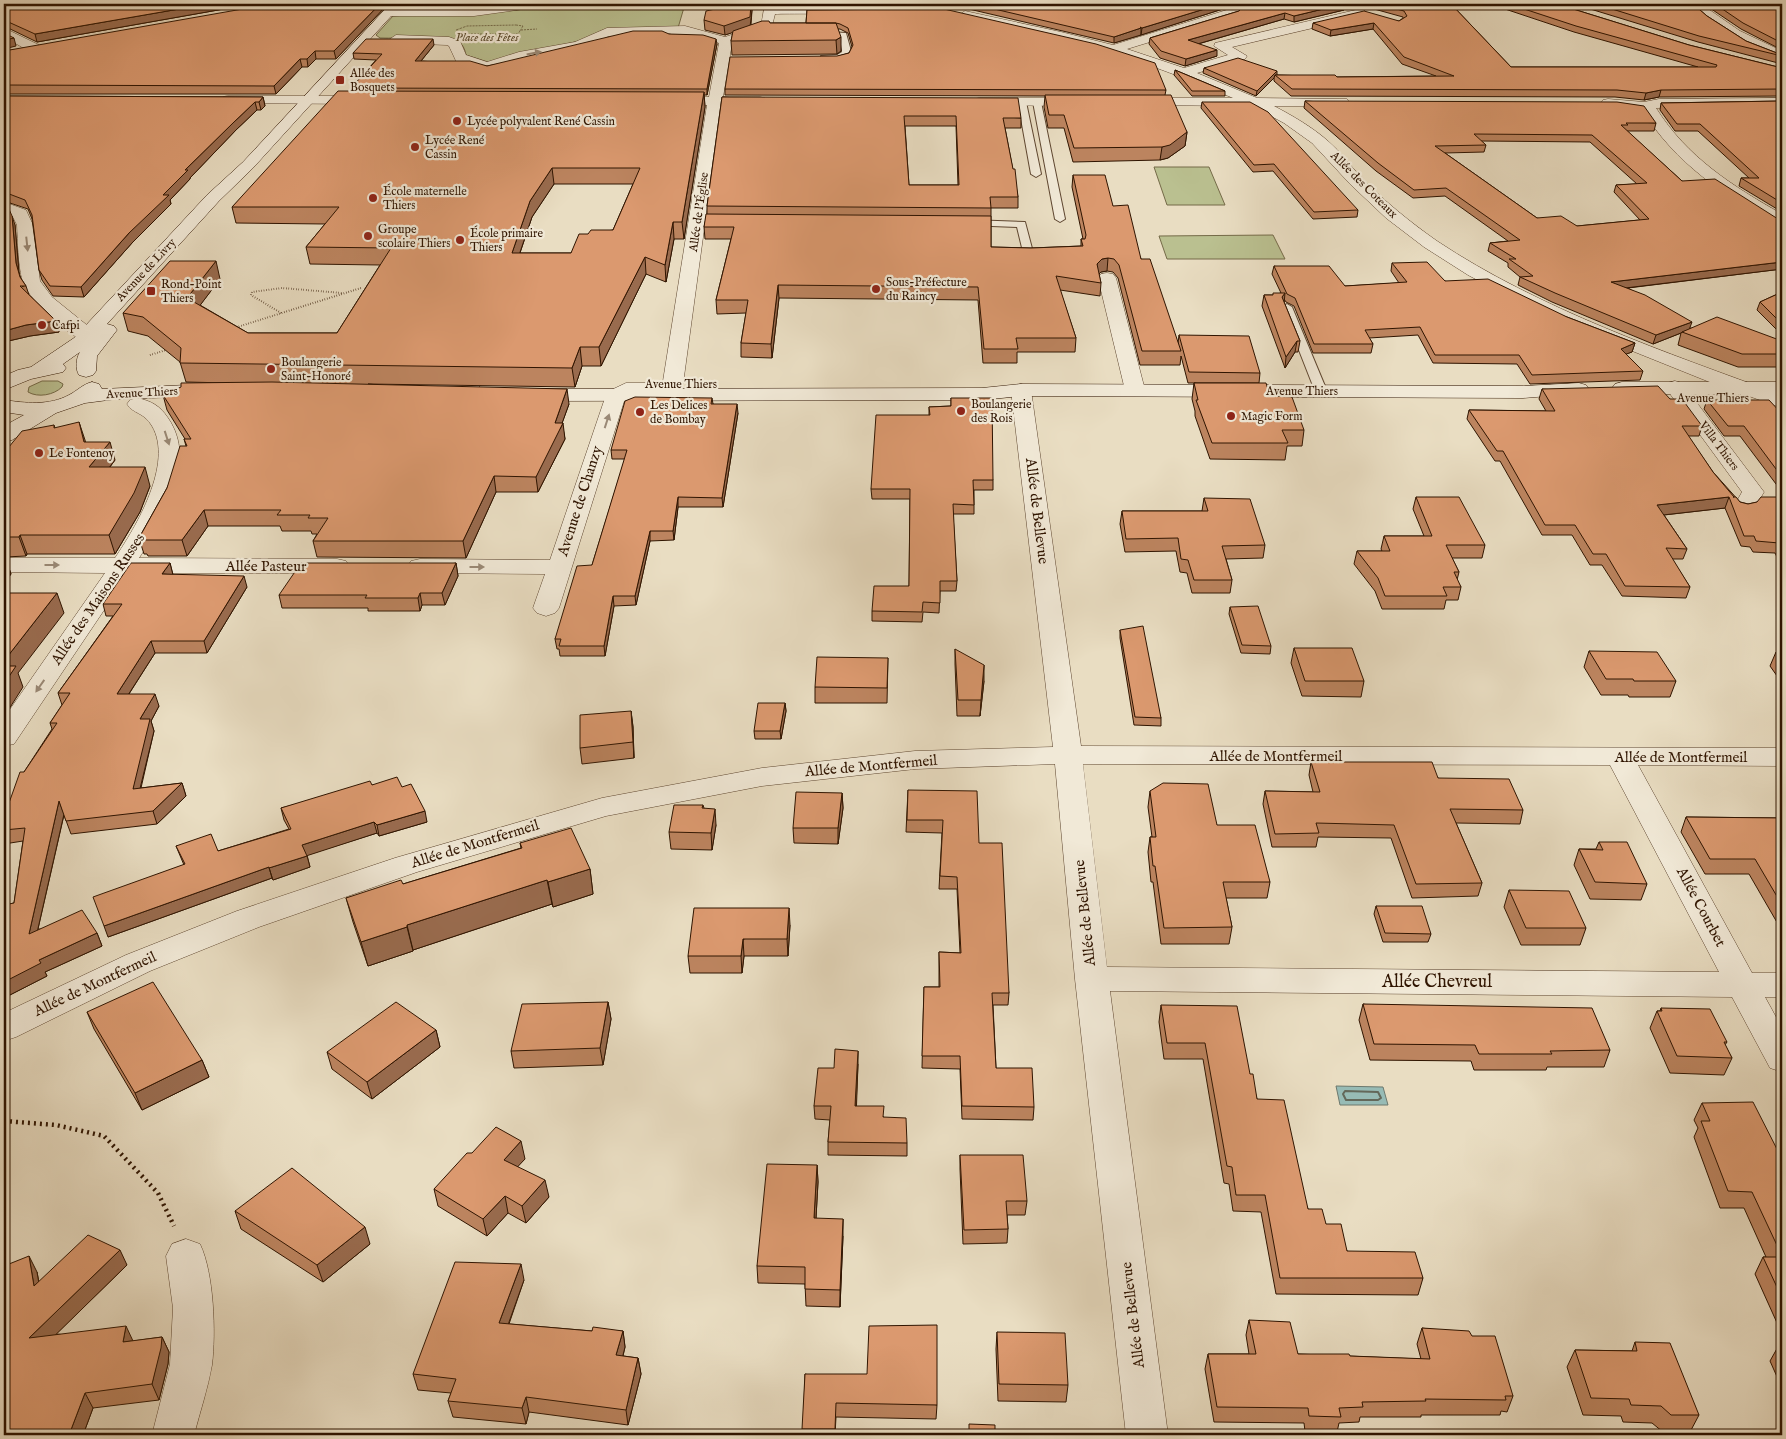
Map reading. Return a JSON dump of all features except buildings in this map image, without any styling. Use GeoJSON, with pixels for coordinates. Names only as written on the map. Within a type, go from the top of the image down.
{"type":"FeatureCollection","features":[{"type":"Feature","properties":{"kind":"street"},"geometry":{"type":"LineString","coordinates":[[392,8],[474,12],[531,4]]}},
{"type":"Feature","properties":{"kind":"street"},"geometry":{"type":"LineString","coordinates":[[572,4],[610,6],[647,4]]}},
{"type":"Feature","properties":{"kind":"street"},"geometry":{"type":"LineString","coordinates":[[364,39],[443,39],[455,44],[461,58],[487,66],[519,56],[578,45],[607,32],[685,30],[726,40],[767,27],[771,7],[910,8],[949,4]]}},
{"type":"Feature","properties":{"kind":"street"},"geometry":{"type":"LineString","coordinates":[[1115,49],[1234,12],[1242,4]]}},
{"type":"Feature","properties":{"kind":"street"},"geometry":{"type":"LineString","coordinates":[[1186,72],[1240,56],[1220,46],[1366,14],[1339,4]]}},
{"type":"Feature","properties":{"kind":"street"},"geometry":{"type":"LineString","coordinates":[[1694,4],[1708,17],[1782,56]]}},
{"type":"Feature","properties":{"kind":"street","name":"Allée des Coteaux"},"geometry":{"type":"LineString","coordinates":[[932,6],[964,15],[1055,33],[1115,49],[1186,72],[1254,102],[1312,135],[1395,217],[1414,233],[1458,262],[1510,290],[1573,320],[1741,387],[1780,396]]}},
{"type":"Feature","properties":{"kind":"street","name":"Avenue de Livry"},"geometry":{"type":"LineString","coordinates":[[39,370],[81,342],[86,334],[213,198],[248,165],[392,8]]}},
{"type":"Feature","properties":{"kind":"street"},"geometry":{"type":"LineString","coordinates":[[4,32],[34,48]]}},
{"type":"Feature","properties":{"kind":"street","name":"Allée de l'Église"},"geometry":{"type":"LineString","coordinates":[[673,384],[703,222],[714,101],[727,59],[726,40]]}},
{"type":"Feature","properties":{"kind":"street"},"geometry":{"type":"LineString","coordinates":[[478,80],[487,66]]}},
{"type":"Feature","properties":{"kind":"street"},"geometry":{"type":"LineString","coordinates":[[218,100],[378,100]]}},
{"type":"Feature","properties":{"kind":"street"},"geometry":{"type":"LineString","coordinates":[[653,101],[778,101]]}},
{"type":"Feature","properties":{"kind":"street"},"geometry":{"type":"LineString","coordinates":[[964,102],[1094,102]]}},
{"type":"Feature","properties":{"kind":"street"},"geometry":{"type":"LineString","coordinates":[[1123,102],[1358,102]]}},
{"type":"Feature","properties":{"kind":"street"},"geometry":{"type":"LineString","coordinates":[[1595,102],[1622,103],[1648,107],[1650,104],[1658,103],[1782,102]]}},
{"type":"Feature","properties":{"kind":"street"},"geometry":{"type":"LineString","coordinates":[[1648,107],[1660,129],[1680,152],[1740,198],[1782,221]]}},
{"type":"Feature","properties":{"kind":"street","name":"Avenue de Livry"},"geometry":{"type":"LineString","coordinates":[[90,375],[88,356],[96,342],[224,198],[248,165]]}},
{"type":"Feature","properties":{"kind":"street"},"geometry":{"type":"LineString","coordinates":[[4,207],[20,214],[25,225],[31,281],[45,301],[72,325],[86,334]]}},
{"type":"Feature","properties":{"kind":"street"},"geometry":{"type":"LineString","coordinates":[[1106,278],[1135,390]]}},
{"type":"Feature","properties":{"kind":"street"},"geometry":{"type":"LineString","coordinates":[[4,436],[56,406],[78,398],[94,385],[90,375],[65,368],[39,370],[7,381]]}},
{"type":"Feature","properties":{"kind":"street","name":"Avenue Thiers"},"geometry":{"type":"LineString","coordinates":[[78,398],[116,393],[226,389],[90,375]]}},
{"type":"Feature","properties":{"kind":"street","name":"Avenue Thiers"},"geometry":{"type":"LineString","coordinates":[[369,390],[662,389],[673,384],[980,386],[1021,390],[1679,393],[1780,396]]}},
{"type":"Feature","properties":{"kind":"street","name":"Avenue Thiers"},"geometry":{"type":"LineString","coordinates":[[1679,393],[1741,387]]}},
{"type":"Feature","properties":{"kind":"street","name":"Avenue Thiers"},"geometry":{"type":"LineString","coordinates":[[496,390],[616,395],[982,394],[1021,390]]}},
{"type":"Feature","properties":{"kind":"street","name":"Allée de Bellevue"},"geometry":{"type":"LineString","coordinates":[[1021,390],[1067,755],[1092,979],[1148,1435]]}},
{"type":"Feature","properties":{"kind":"street","name":"Villa Thiers"},"geometry":{"type":"LineString","coordinates":[[1679,393],[1753,492],[1745,506]]}},
{"type":"Feature","properties":{"kind":"street","name":"Avenue de Chanzy"},"geometry":{"type":"LineString","coordinates":[[546,608],[616,395]]}},
{"type":"Feature","properties":{"kind":"street","name":"Allée des Maisons Russes"},"geometry":{"type":"LineString","coordinates":[[4,738],[142,536],[166,478],[170,460],[169,442],[162,424],[153,411],[137,404]]}},
{"type":"Feature","properties":{"kind":"street"},"geometry":{"type":"LineString","coordinates":[[4,406],[27,409],[56,406]]}},
{"type":"Feature","properties":{"kind":"street","name":"Allée Pasteur"},"geometry":{"type":"LineString","coordinates":[[4,564],[360,566]]}},
{"type":"Feature","properties":{"kind":"street"},"geometry":{"type":"LineString","coordinates":[[400,566],[558,567]]}},
{"type":"Feature","properties":{"kind":"street","name":"Allée de Montfermeil"},"geometry":{"type":"LineString","coordinates":[[4,1028],[138,963],[248,919],[406,865],[602,808],[669,793],[762,777],[915,760],[1067,755],[1782,757]]}},
{"type":"Feature","properties":{"kind":"street","name":"Allée Courbet"},"geometry":{"type":"LineString","coordinates":[[1619,756],[1782,1059]]}},
{"type":"Feature","properties":{"kind":"street","name":"Allée Chevreul"},"geometry":{"type":"LineString","coordinates":[[1092,979],[1782,985]]}},
{"type":"Feature","properties":{"kind":"street"},"geometry":{"type":"LineString","coordinates":[[173,1435],[191,1364],[193,1308],[186,1256]]}},
{"type":"Feature","properties":{"kind":"lane"},"geometry":{"type":"LineString","coordinates":[[810,33],[840,33],[843,35],[846,51],[844,56],[838,58],[815,58]]}},
{"type":"Feature","properties":{"kind":"lane"},"geometry":{"type":"LineString","coordinates":[[1022,102],[1036,174]]}},
{"type":"Feature","properties":{"kind":"lane"},"geometry":{"type":"LineString","coordinates":[[1037,102],[1060,220]]}},
{"type":"Feature","properties":{"kind":"lane"},"geometry":{"type":"LineString","coordinates":[[962,223],[1021,224],[1029,256]]}},
{"type":"Feature","properties":{"kind":"lane"},"geometry":{"type":"LineString","coordinates":[[1287,307],[1321,391]]}},
{"type":"Feature","properties":{"kind":"path"},"geometry":{"type":"LineString","coordinates":[[281,313],[251,295],[252,292],[263,289],[311,288],[344,294]]}},
{"type":"Feature","properties":{"kind":"path"},"geometry":{"type":"LineString","coordinates":[[234,328],[361,288]]}},
{"type":"Feature","properties":{"kind":"path"},"geometry":{"type":"LineString","coordinates":[[150,355],[169,349]]}},
{"type":"Feature","properties":{"kind":"path"},"geometry":{"type":"LineString","coordinates":[[4,1121],[56,1125],[104,1136],[158,1193],[186,1256]]}},
{"type":"Feature","properties":{"kind":"green space","name":"Place des Fêtes"},"geometry":{"type":"Polygon","coordinates":[[[685,4],[678,28],[603,30],[579,41],[488,62],[466,55],[460,42],[447,38],[380,38],[376,35],[393,16],[543,5],[642,6],[685,4]]]}},
{"type":"Feature","properties":{"kind":"green space"},"geometry":{"type":"Polygon","coordinates":[[[1154,167],[1209,167],[1225,205],[1167,205],[1154,167]]]}},
{"type":"Feature","properties":{"kind":"green space"},"geometry":{"type":"Polygon","coordinates":[[[1273,235],[1285,259],[1167,259],[1159,236],[1273,235]]]}},
{"type":"Feature","properties":{"kind":"green space"},"geometry":{"type":"Polygon","coordinates":[[[42,381],[58,381],[63,384],[59,390],[46,395],[36,395],[28,392],[29,387],[42,381]]]}},
{"type":"Feature","properties":{"kind":"water"},"geometry":{"type":"Polygon","coordinates":[[[1336,1086],[1383,1087],[1388,1105],[1340,1105],[1336,1086]]]}},
{"type":"Feature","properties":{"kind":"place","name":"Allée des Bosquets"},"geometry":{"type":"Point","coordinates":[340,80]}},
{"type":"Feature","properties":{"kind":"place","name":"Lycée polyvalent René Cassin"},"geometry":{"type":"Point","coordinates":[457,121]}},
{"type":"Feature","properties":{"kind":"place","name":"Lycée René Cassin"},"geometry":{"type":"Point","coordinates":[415,147]}},
{"type":"Feature","properties":{"kind":"place","name":"École maternelle Thiers"},"geometry":{"type":"Point","coordinates":[373,198]}},
{"type":"Feature","properties":{"kind":"place","name":"Groupe scolaire Thiers"},"geometry":{"type":"Point","coordinates":[368,236]}},
{"type":"Feature","properties":{"kind":"place","name":"École primaire Thiers"},"geometry":{"type":"Point","coordinates":[460,240]}},
{"type":"Feature","properties":{"kind":"place","name":"Sous-Préfecture du Raincy"},"geometry":{"type":"Point","coordinates":[876,289]}},
{"type":"Feature","properties":{"kind":"place","name":"Rond-Point Thiers"},"geometry":{"type":"Point","coordinates":[151,291]}},
{"type":"Feature","properties":{"kind":"place","name":"Cafpi"},"geometry":{"type":"Point","coordinates":[42,325]}},
{"type":"Feature","properties":{"kind":"place","name":"Boulangerie Saint-Honoré"},"geometry":{"type":"Point","coordinates":[271,369]}},
{"type":"Feature","properties":{"kind":"place","name":"Boulangerie des Rois"},"geometry":{"type":"Point","coordinates":[961,411]}},
{"type":"Feature","properties":{"kind":"place","name":"Les Delices de Bombay"},"geometry":{"type":"Point","coordinates":[640,412]}},
{"type":"Feature","properties":{"kind":"place","name":"Magic Form"},"geometry":{"type":"Point","coordinates":[1231,416]}},
{"type":"Feature","properties":{"kind":"place","name":"Le Fontenoy"},"geometry":{"type":"Point","coordinates":[39,453]}}]}
